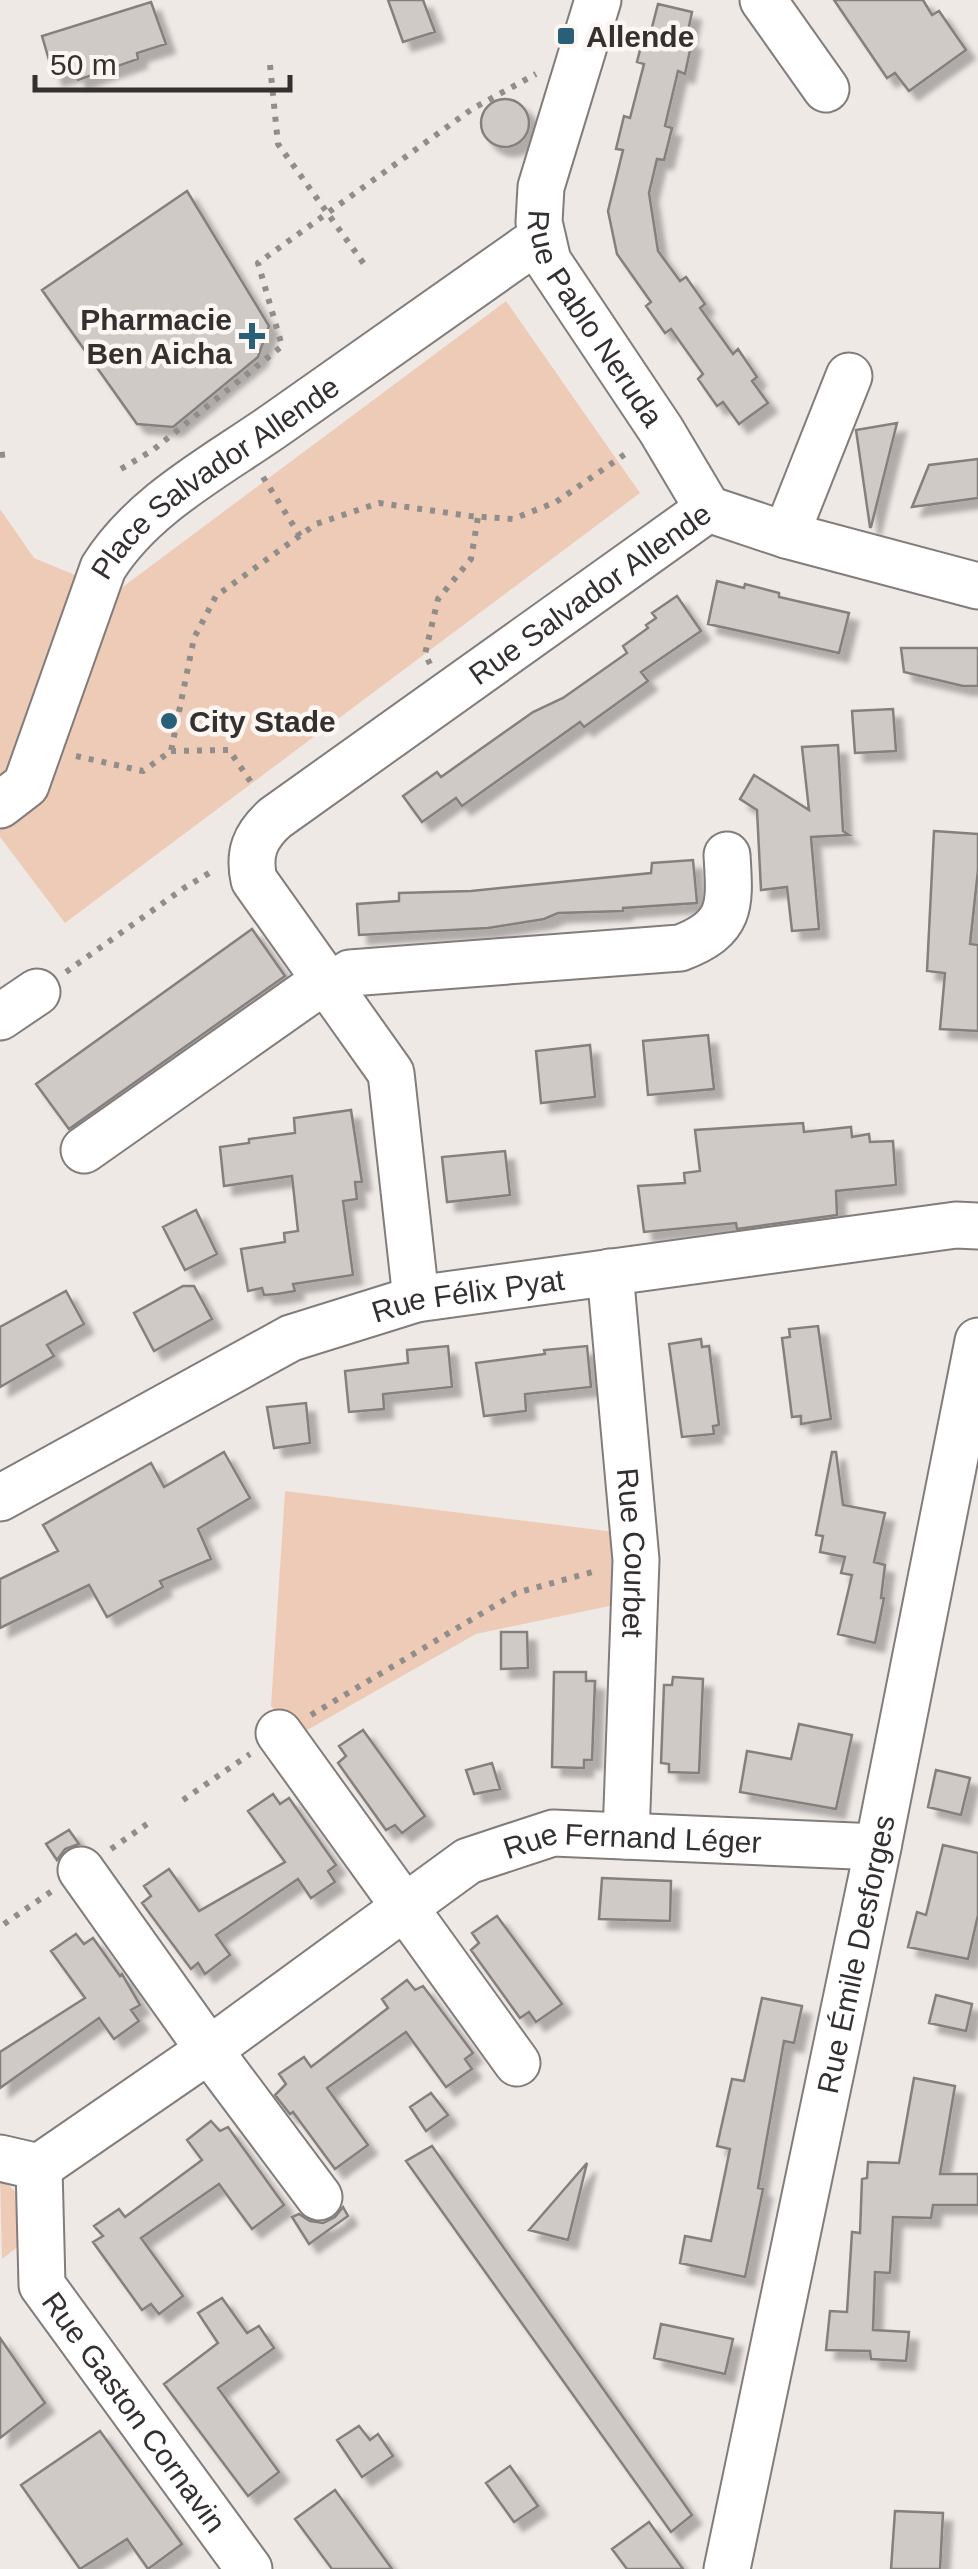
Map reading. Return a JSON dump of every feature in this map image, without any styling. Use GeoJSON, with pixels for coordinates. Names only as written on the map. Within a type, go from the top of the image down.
{"type":"FeatureCollection","features":[{"type":"Feature","properties":{"kind":"street","name":"Rue Pablo Neruda"},"geometry":{"type":"LineString","coordinates":[[598,0],[541,188],[539,222],[543,242],[548,261],[661,430],[708,509]]}},
{"type":"Feature","properties":{"kind":"street"},"geometry":{"type":"LineString","coordinates":[[763,0],[826,89]]}},
{"type":"Feature","properties":{"kind":"street","name":"Place Salvador Allende"},"geometry":{"type":"LineString","coordinates":[[0,804],[26,785],[102,568],[121,539],[152,512],[528,247],[543,242]]}},
{"type":"Feature","properties":{"kind":"street"},"geometry":{"type":"LineString","coordinates":[[786,535],[848,376]]}},
{"type":"Feature","properties":{"kind":"street","name":"Rue Salvador Allende"},"geometry":{"type":"LineString","coordinates":[[264,833],[446,696],[708,509],[786,535],[978,586]]}},
{"type":"Feature","properties":{"kind":"street"},"geometry":{"type":"LineString","coordinates":[[264,833],[254,880],[391,1073],[416,1299]]}},
{"type":"Feature","properties":{"kind":"street"},"geometry":{"type":"LineString","coordinates":[[84,1150],[327,984],[350,974],[680,948],[710,933],[724,918],[730,903],[727,855]]}},
{"type":"Feature","properties":{"kind":"street"},"geometry":{"type":"LineString","coordinates":[[0,1018],[37,992]]}},
{"type":"Feature","properties":{"kind":"street","name":"Rue Félix Pyat"},"geometry":{"type":"LineString","coordinates":[[0,1498],[291,1338],[416,1299],[956,1225],[978,1226]]}},
{"type":"Feature","properties":{"kind":"street","name":"Rue Courbet"},"geometry":{"type":"LineString","coordinates":[[610,1272],[636,1560],[626,1836]]}},
{"type":"Feature","properties":{"kind":"street","name":"Rue Émile Desforges"},"geometry":{"type":"LineString","coordinates":[[727,2569],[878,1847],[978,1341]]}},
{"type":"Feature","properties":{"kind":"street"},"geometry":{"type":"LineString","coordinates":[[279,1734],[517,2062]]}},
{"type":"Feature","properties":{"kind":"street","name":"Rue Fernand Léger"},"geometry":{"type":"LineString","coordinates":[[20,2162],[209,2050],[468,1861],[553,1833],[878,1847]]}},
{"type":"Feature","properties":{"kind":"street"},"geometry":{"type":"LineString","coordinates":[[81,1870],[209,2050],[320,2196]]}},
{"type":"Feature","properties":{"kind":"street","name":"Rue Gaston Cornavin"},"geometry":{"type":"LineString","coordinates":[[20,2162],[42,2285],[250,2569]]}},
{"type":"Feature","properties":{"kind":"path"},"geometry":{"type":"LineString","coordinates":[[122,469],[154,450],[282,346],[258,263],[472,109],[585,47]]}},
{"type":"Feature","properties":{"kind":"path"},"geometry":{"type":"LineString","coordinates":[[270,65],[278,144],[364,264]]}},
{"type":"Feature","properties":{"kind":"path"},"geometry":{"type":"LineString","coordinates":[[171,751],[194,638],[216,596],[316,524],[379,503],[513,519],[556,502],[661,430]]}},
{"type":"Feature","properties":{"kind":"path"},"geometry":{"type":"LineString","coordinates":[[244,447],[300,536]]}},
{"type":"Feature","properties":{"kind":"path"},"geometry":{"type":"LineString","coordinates":[[0,456],[10,454]]}},
{"type":"Feature","properties":{"kind":"path"},"geometry":{"type":"LineString","coordinates":[[446,696],[424,654],[438,599],[471,560],[478,517]]}},
{"type":"Feature","properties":{"kind":"path"},"geometry":{"type":"LineString","coordinates":[[37,992],[264,833],[229,750],[171,751],[143,771],[39,748]]}},
{"type":"Feature","properties":{"kind":"path"},"geometry":{"type":"LineString","coordinates":[[183,1800],[279,1734],[516,1592],[636,1560]]}},
{"type":"Feature","properties":{"kind":"shaded area"},"geometry":{"type":"Polygon","coordinates":[[[506,301],[640,493],[65,923],[0,837],[0,509],[34,558],[116,592],[506,301]]]}},
{"type":"Feature","properties":{"kind":"shaded area"},"geometry":{"type":"Polygon","coordinates":[[[285,1491],[623,1533],[619,1604],[476,1634],[295,1737],[271,1706],[285,1491]]]}},
{"type":"Feature","properties":{"kind":"shaded area"},"geometry":{"type":"Polygon","coordinates":[[[0,2176],[23,2200],[24,2242],[2,2259],[0,2176]]]}},
{"type":"Feature","properties":{"kind":"building"},"geometry":{"type":"Polygon","coordinates":[[[388,0],[423,0],[435,32],[403,42],[388,0]]]}},
{"type":"Feature","properties":{"kind":"building"},"geometry":{"type":"Polygon","coordinates":[[[834,0],[923,0],[932,15],[939,11],[966,50],[909,91],[895,73],[887,78],[834,0]]]}},
{"type":"Feature","properties":{"kind":"building"},"geometry":{"type":"Polygon","coordinates":[[[151,2],[166,44],[137,53],[138,59],[78,80],[75,71],[54,77],[42,36],[151,2]]]}},
{"type":"Feature","properties":{"kind":"building"},"geometry":{"type":"Polygon","coordinates":[[[658,4],[692,12],[686,40],[692,41],[685,74],[678,71],[665,126],[672,128],[664,160],[657,159],[649,193],[658,251],[680,281],[686,277],[705,304],[700,308],[733,354],[738,349],[757,377],[752,381],[768,403],[739,424],[723,402],[717,406],[698,379],[703,374],[671,329],[665,333],[646,306],[651,302],[617,254],[608,211],[623,150],[616,149],[624,116],[630,118],[644,64],[637,62],[645,30],[651,31],[658,4]]]}},
{"type":"Feature","properties":{"kind":"building"},"geometry":{"type":"Polygon","coordinates":[[[505,99],[522,106],[529,123],[522,140],[505,147],[488,140],[481,123],[488,106],[505,99]]]}},
{"type":"Feature","properties":{"kind":"building"},"geometry":{"type":"Polygon","coordinates":[[[187,191],[269,326],[258,357],[173,427],[137,424],[42,290],[187,191]]]}},
{"type":"Feature","properties":{"kind":"building"},"geometry":{"type":"Polygon","coordinates":[[[897,423],[871,527],[870,527],[856,430],[897,423]]]}},
{"type":"Feature","properties":{"kind":"building"},"geometry":{"type":"Polygon","coordinates":[[[978,459],[978,498],[912,507],[929,465],[978,459]]]}},
{"type":"Feature","properties":{"kind":"building"},"geometry":{"type":"Polygon","coordinates":[[[717,581],[744,588],[745,584],[779,593],[779,597],[849,613],[839,653],[708,624],[717,581]]]}},
{"type":"Feature","properties":{"kind":"building"},"geometry":{"type":"Polygon","coordinates":[[[677,596],[701,631],[641,672],[648,681],[584,727],[580,722],[462,806],[456,798],[422,822],[403,796],[437,772],[441,777],[533,712],[563,698],[627,653],[623,646],[648,628],[646,625],[656,618],[652,613],[677,596]]]}},
{"type":"Feature","properties":{"kind":"building"},"geometry":{"type":"Polygon","coordinates":[[[901,648],[978,648],[978,686],[904,672],[901,648]]]}},
{"type":"Feature","properties":{"kind":"building"},"geometry":{"type":"Polygon","coordinates":[[[893,709],[896,751],[855,753],[852,711],[893,709]]]}},
{"type":"Feature","properties":{"kind":"building"},"geometry":{"type":"Polygon","coordinates":[[[838,745],[843,831],[849,835],[811,837],[819,929],[792,931],[787,887],[761,890],[757,810],[740,799],[754,775],[809,810],[802,747],[838,745]]]}},
{"type":"Feature","properties":{"kind":"building"},"geometry":{"type":"Polygon","coordinates":[[[934,831],[978,834],[970,944],[978,945],[978,1031],[940,1029],[945,973],[927,971],[934,831]]]}},
{"type":"Feature","properties":{"kind":"building"},"geometry":{"type":"Polygon","coordinates":[[[693,860],[697,903],[558,913],[488,928],[359,935],[357,904],[399,901],[399,893],[471,891],[651,873],[652,863],[693,860]]]}},
{"type":"Feature","properties":{"kind":"building"},"geometry":{"type":"Polygon","coordinates":[[[252,929],[285,976],[69,1129],[36,1084],[252,929]]]}},
{"type":"Feature","properties":{"kind":"building"},"geometry":{"type":"Polygon","coordinates":[[[708,1035],[714,1089],[648,1095],[643,1041],[708,1035]]]}},
{"type":"Feature","properties":{"kind":"building"},"geometry":{"type":"Polygon","coordinates":[[[590,1045],[595,1097],[541,1103],[536,1051],[590,1045]]]}},
{"type":"Feature","properties":{"kind":"building"},"geometry":{"type":"Polygon","coordinates":[[[351,1110],[362,1182],[355,1182],[357,1199],[343,1201],[353,1275],[293,1284],[295,1291],[277,1294],[264,1295],[262,1288],[248,1291],[241,1249],[285,1242],[284,1233],[298,1231],[292,1176],[224,1186],[220,1147],[295,1133],[294,1118],[351,1110]]]}},
{"type":"Feature","properties":{"kind":"building"},"geometry":{"type":"Polygon","coordinates":[[[803,1123],[804,1132],[851,1127],[852,1137],[869,1134],[870,1142],[893,1141],[896,1185],[836,1191],[837,1215],[737,1229],[736,1223],[644,1232],[638,1186],[685,1183],[684,1173],[700,1171],[695,1130],[803,1123]]]}},
{"type":"Feature","properties":{"kind":"building"},"geometry":{"type":"Polygon","coordinates":[[[505,1151],[510,1195],[447,1202],[442,1157],[505,1151]]]}},
{"type":"Feature","properties":{"kind":"building"},"geometry":{"type":"Polygon","coordinates":[[[196,1210],[217,1254],[185,1270],[163,1227],[196,1210]]]}},
{"type":"Feature","properties":{"kind":"building"},"geometry":{"type":"Polygon","coordinates":[[[183,1286],[194,1286],[212,1319],[154,1351],[134,1313],[183,1286]]]}},
{"type":"Feature","properties":{"kind":"building"},"geometry":{"type":"Polygon","coordinates":[[[66,1291],[84,1324],[47,1345],[54,1356],[0,1387],[0,1327],[66,1291]]]}},
{"type":"Feature","properties":{"kind":"building"},"geometry":{"type":"Polygon","coordinates":[[[818,1326],[831,1419],[801,1424],[801,1416],[792,1417],[782,1338],[790,1337],[789,1329],[818,1326]]]}},
{"type":"Feature","properties":{"kind":"building"},"geometry":{"type":"Polygon","coordinates":[[[701,1339],[702,1347],[709,1346],[719,1425],[713,1426],[714,1434],[682,1437],[669,1344],[701,1339]]]}},
{"type":"Feature","properties":{"kind":"building"},"geometry":{"type":"Polygon","coordinates":[[[448,1346],[452,1387],[383,1394],[384,1409],[349,1412],[345,1371],[408,1363],[407,1350],[448,1346]]]}},
{"type":"Feature","properties":{"kind":"building"},"geometry":{"type":"Polygon","coordinates":[[[587,1346],[591,1387],[525,1394],[526,1411],[484,1416],[476,1363],[587,1346]]]}},
{"type":"Feature","properties":{"kind":"building"},"geometry":{"type":"Polygon","coordinates":[[[306,1403],[310,1443],[274,1448],[267,1407],[306,1403]]]}},
{"type":"Feature","properties":{"kind":"building"},"geometry":{"type":"Polygon","coordinates":[[[224,1452],[250,1498],[198,1529],[211,1559],[160,1581],[163,1587],[107,1617],[89,1585],[0,1628],[0,1579],[58,1551],[43,1525],[151,1463],[164,1487],[224,1452]]]}},
{"type":"Feature","properties":{"kind":"building"},"geometry":{"type":"Polygon","coordinates":[[[832,1452],[836,1452],[843,1505],[885,1513],[874,1562],[885,1565],[884,1598],[875,1643],[838,1634],[852,1575],[841,1573],[845,1557],[820,1552],[823,1536],[816,1535],[832,1452]]]}},
{"type":"Feature","properties":{"kind":"building"},"geometry":{"type":"Polygon","coordinates":[[[501,1632],[527,1632],[528,1668],[501,1669],[501,1632]]]}},
{"type":"Feature","properties":{"kind":"building"},"geometry":{"type":"Polygon","coordinates":[[[554,1672],[586,1672],[586,1681],[595,1681],[592,1760],[584,1760],[584,1768],[552,1767],[554,1672]]]}},
{"type":"Feature","properties":{"kind":"building"},"geometry":{"type":"Polygon","coordinates":[[[673,1677],[703,1679],[699,1773],[669,1772],[669,1764],[661,1763],[664,1685],[672,1685],[673,1677]]]}},
{"type":"Feature","properties":{"kind":"building"},"geometry":{"type":"Polygon","coordinates":[[[799,1724],[852,1735],[836,1809],[740,1792],[747,1751],[791,1759],[799,1724]]]}},
{"type":"Feature","properties":{"kind":"building"},"geometry":{"type":"Polygon","coordinates":[[[363,1730],[425,1816],[402,1833],[395,1825],[386,1830],[338,1763],[346,1756],[339,1746],[363,1730]]]}},
{"type":"Feature","properties":{"kind":"building"},"geometry":{"type":"Polygon","coordinates":[[[492,1763],[500,1789],[474,1794],[466,1770],[492,1763]]]}},
{"type":"Feature","properties":{"kind":"building"},"geometry":{"type":"Polygon","coordinates":[[[936,1770],[970,1778],[961,1815],[928,1807],[936,1770]]]}},
{"type":"Feature","properties":{"kind":"building"},"geometry":{"type":"Polygon","coordinates":[[[273,1794],[280,1804],[289,1798],[336,1865],[328,1871],[335,1882],[311,1898],[298,1879],[216,1935],[230,1955],[205,1974],[198,1963],[191,1969],[142,1903],[151,1896],[144,1886],[169,1869],[199,1911],[285,1862],[248,1811],[273,1794]]]}},
{"type":"Feature","properties":{"kind":"building"},"geometry":{"type":"Polygon","coordinates":[[[69,1830],[79,1844],[65,1849],[57,1860],[46,1844],[69,1830]]]}},
{"type":"Feature","properties":{"kind":"building"},"geometry":{"type":"Polygon","coordinates":[[[943,1845],[978,1853],[978,1915],[968,1959],[908,1947],[917,1912],[926,1915],[943,1845]]]}},
{"type":"Feature","properties":{"kind":"building"},"geometry":{"type":"Polygon","coordinates":[[[602,1878],[671,1881],[670,1921],[599,1919],[602,1878]]]}},
{"type":"Feature","properties":{"kind":"building"},"geometry":{"type":"Polygon","coordinates":[[[497,1916],[562,2004],[536,2022],[529,2012],[520,2018],[471,1950],[479,1943],[472,1933],[497,1916]]]}},
{"type":"Feature","properties":{"kind":"building"},"geometry":{"type":"Polygon","coordinates":[[[76,1934],[84,1944],[93,1938],[122,1974],[140,2005],[131,2010],[139,2021],[114,2039],[99,2018],[0,2088],[0,2052],[85,1998],[51,1951],[76,1934]]]}},
{"type":"Feature","properties":{"kind":"building"},"geometry":{"type":"Polygon","coordinates":[[[407,1980],[415,1990],[423,1986],[473,2053],[465,2059],[472,2069],[446,2087],[406,2032],[327,2088],[368,2145],[335,2169],[293,2112],[290,2114],[275,2095],[286,2084],[279,2074],[304,2057],[311,2067],[388,2008],[382,1999],[407,1980]]]}},
{"type":"Feature","properties":{"kind":"building"},"geometry":{"type":"Polygon","coordinates":[[[936,1995],[972,2004],[966,2031],[929,2023],[936,1995]]]}},
{"type":"Feature","properties":{"kind":"building"},"geometry":{"type":"Polygon","coordinates":[[[762,1998],[802,2006],[794,2043],[784,2041],[758,2188],[763,2189],[745,2277],[680,2263],[685,2236],[711,2241],[730,2149],[717,2146],[732,2079],[744,2081],[762,1998]]]}},
{"type":"Feature","properties":{"kind":"building"},"geometry":{"type":"Polygon","coordinates":[[[914,2078],[955,2086],[940,2174],[978,2174],[978,2205],[933,2205],[931,2218],[893,2217],[890,2273],[875,2272],[873,2330],[909,2332],[906,2361],[871,2359],[870,2351],[826,2350],[830,2311],[847,2312],[852,2232],[860,2233],[862,2179],[867,2178],[868,2162],[899,2163],[914,2078]]]}},
{"type":"Feature","properties":{"kind":"building"},"geometry":{"type":"Polygon","coordinates":[[[431,2093],[448,2115],[426,2131],[410,2107],[431,2093]]]}},
{"type":"Feature","properties":{"kind":"building"},"geometry":{"type":"Polygon","coordinates":[[[211,2121],[220,2131],[228,2127],[284,2205],[252,2229],[219,2184],[141,2238],[183,2296],[159,2314],[151,2304],[142,2310],[93,2242],[103,2236],[94,2226],[119,2209],[125,2217],[202,2160],[187,2140],[211,2121]]]}},
{"type":"Feature","properties":{"kind":"building"},"geometry":{"type":"Polygon","coordinates":[[[432,2146],[692,2515],[671,2532],[406,2161],[432,2146]]]}},
{"type":"Feature","properties":{"kind":"building"},"geometry":{"type":"Polygon","coordinates":[[[587,2163],[568,2240],[529,2230],[587,2163]]]}},
{"type":"Feature","properties":{"kind":"building"},"geometry":{"type":"Polygon","coordinates":[[[343,2207],[348,2216],[309,2244],[292,2217],[299,2214],[323,2223],[343,2207]]]}},
{"type":"Feature","properties":{"kind":"building"},"geometry":{"type":"Polygon","coordinates":[[[222,2298],[247,2333],[259,2326],[274,2348],[218,2388],[279,2472],[248,2496],[164,2384],[218,2343],[198,2313],[222,2298]]]}},
{"type":"Feature","properties":{"kind":"building"},"geometry":{"type":"Polygon","coordinates":[[[661,2324],[733,2339],[725,2374],[654,2358],[661,2324]]]}},
{"type":"Feature","properties":{"kind":"building"},"geometry":{"type":"Polygon","coordinates":[[[0,2338],[45,2403],[0,2438],[0,2338]]]}},
{"type":"Feature","properties":{"kind":"building"},"geometry":{"type":"Polygon","coordinates":[[[359,2426],[370,2440],[378,2434],[393,2456],[362,2477],[337,2440],[359,2426]]]}},
{"type":"Feature","properties":{"kind":"building"},"geometry":{"type":"Polygon","coordinates":[[[100,2431],[182,2544],[148,2569],[127,2539],[80,2569],[21,2485],[100,2431]]]}},
{"type":"Feature","properties":{"kind":"building"},"geometry":{"type":"Polygon","coordinates":[[[510,2466],[538,2506],[514,2522],[486,2483],[510,2466]]]}},
{"type":"Feature","properties":{"kind":"building"},"geometry":{"type":"Polygon","coordinates":[[[335,2490],[392,2569],[332,2569],[295,2519],[335,2490]]]}},
{"type":"Feature","properties":{"kind":"building"},"geometry":{"type":"Polygon","coordinates":[[[895,2511],[943,2513],[940,2569],[891,2569],[895,2511]]]}},
{"type":"Feature","properties":{"kind":"building"},"geometry":{"type":"Polygon","coordinates":[[[649,2522],[683,2569],[627,2569],[612,2549],[649,2522]]]}},
{"type":"Feature","properties":{"kind":"place","name":"Allende"},"geometry":{"type":"Point","coordinates":[566,36]}},
{"type":"Feature","properties":{"kind":"place","name":"Pharmacie Ben Aicha"},"geometry":{"type":"Point","coordinates":[252,336]}},
{"type":"Feature","properties":{"kind":"place","name":"City Stade"},"geometry":{"type":"Point","coordinates":[169,721]}}]}
